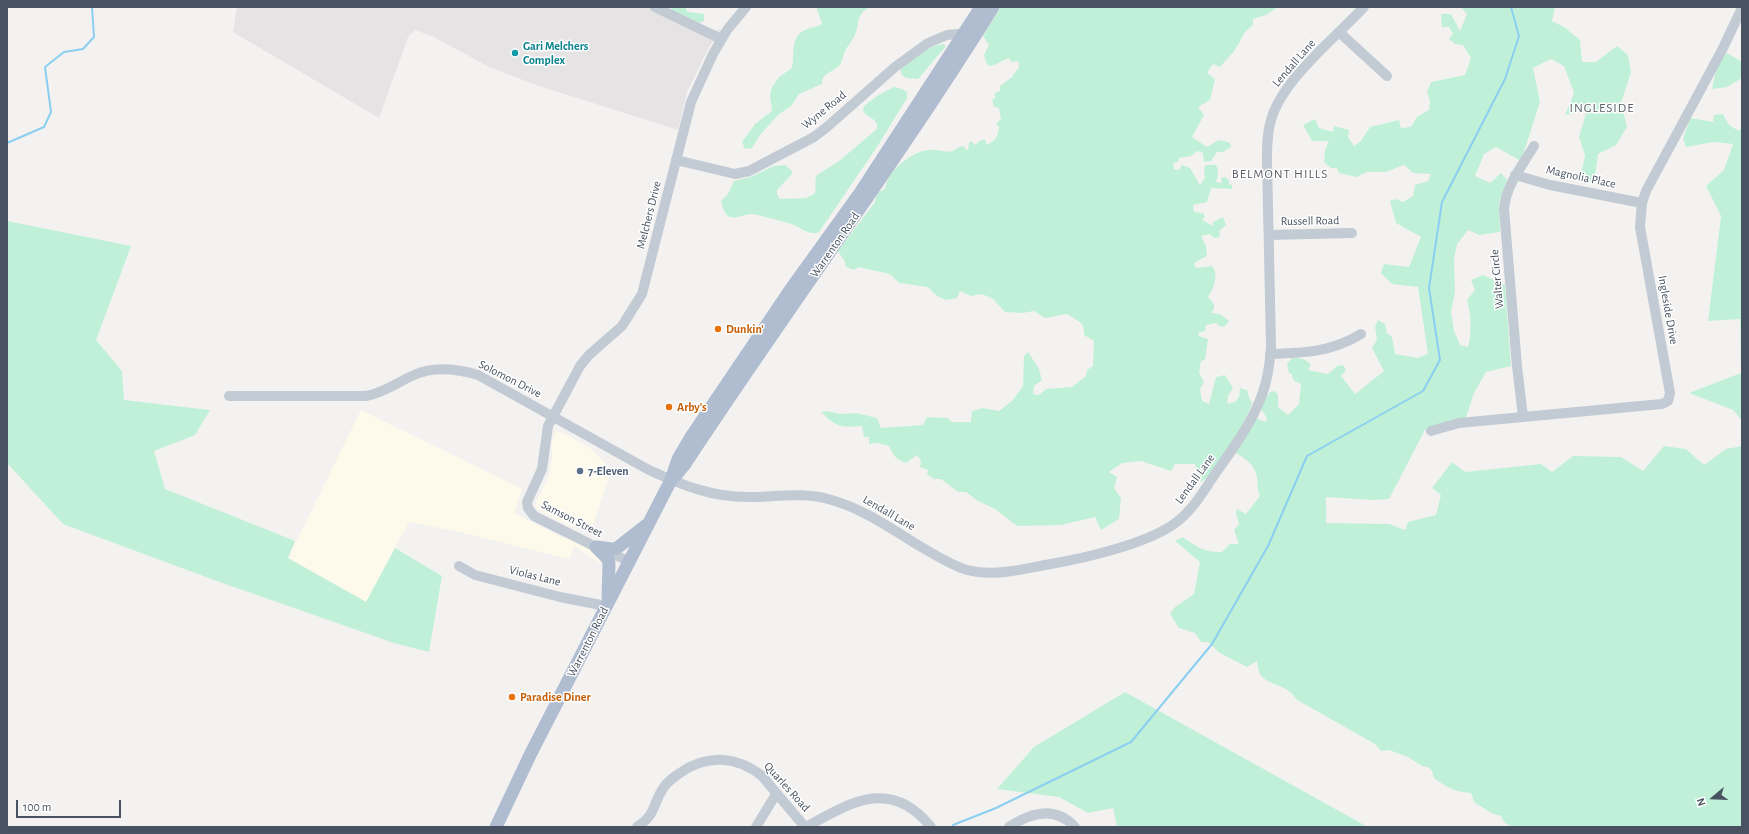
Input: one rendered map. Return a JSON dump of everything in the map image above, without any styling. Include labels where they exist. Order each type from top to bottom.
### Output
[{"type":"main road","name":"Warrenton Road","points":[[496,827],[526,762],[671,480],[678,459],[701,421],[793,286],[860,193],[981,7]]},
{"type":"main road","name":"Warrenton Road","points":[[671,480],[686,464],[745,375],[896,158],[993,7]]},
{"type":"main road","points":[[596,547],[612,549],[617,548],[649,522]]},
{"type":"main road","points":[[596,547],[606,557],[609,564],[606,605]]},
{"type":"street","points":[[656,7],[721,39]]},
{"type":"street","name":"Melchers Drive","points":[[553,416],[580,366],[594,350],[622,326],[642,294],[691,102],[698,82],[721,39],[746,7]]},
{"type":"street","name":"Lendall Lane","points":[[671,480],[695,490],[723,496],[813,496],[840,502],[865,513],[944,560],[956,566],[978,572],[1001,573],[1062,562],[1126,545],[1164,530],[1185,515],[1225,460],[1250,421],[1266,384],[1270,354],[1267,139],[1271,119],[1281,98],[1292,83],[1364,7]]},
{"type":"street","name":"Ingleside Drive","points":[[1431,430],[1459,423],[1662,404],[1668,401],[1670,393],[1640,227],[1642,203],[1646,191],[1722,50],[1742,8]]},
{"type":"street","points":[[1339,32],[1387,76]]},
{"type":"street","name":"Wyne Road","points":[[676,160],[734,174],[749,171],[814,136],[827,127],[895,66],[928,43],[947,35],[977,33]]},
{"type":"street","name":"Walter Circle","points":[[1523,417],[1517,366],[1504,209],[1507,191],[1515,175],[1534,146]]},
{"type":"street","name":"Magnolia Place","points":[[1515,175],[1550,185],[1642,203]]},
{"type":"street","name":"Russell Road","points":[[1269,235],[1352,233]]},
{"type":"street","points":[[1270,354],[1318,352],[1337,346],[1361,334]]},
{"type":"street","name":"Solomon Drive","points":[[229,396],[366,396],[380,393],[415,375],[429,370],[466,371],[478,375],[649,470],[671,480]]},
{"type":"street","name":"Samson Street","points":[[553,416],[545,437],[542,469],[529,498],[528,508],[534,516],[596,547],[629,561]]},
{"type":"street","name":"Violas Lane","points":[[458,566],[475,574],[560,597],[606,605]]},
{"type":"street","name":"Quarles Road","points":[[640,826],[652,813],[660,794],[670,780],[688,767],[706,760],[728,759],[746,764],[762,776],[806,827]]},
{"type":"street","points":[[756,827],[776,794]]},
{"type":"street","points":[[806,827],[850,803],[860,800],[882,798],[902,803],[912,808],[932,827]]},
{"type":"street","points":[[1009,827],[1032,815],[1047,813],[1066,819],[1075,827]]},
{"type":"shaded area","points":[[237,7],[664,7],[704,27],[716,30],[722,29],[709,47],[687,92],[678,130],[536,85],[489,67],[434,37],[415,30],[408,37],[379,118],[233,32]]},
{"type":"shaded area","points":[[361,410],[522,489],[514,513],[564,538],[603,543],[600,563],[574,546],[570,559],[455,531],[409,522],[367,602],[288,558]]},
{"type":"shaded area","points":[[556,431],[565,434],[591,449],[607,465],[610,474],[591,531],[565,524],[536,508],[535,505],[549,476],[552,458],[552,442]]},
{"type":"green space","points":[[671,7],[685,7],[688,12],[704,14],[704,21],[699,23],[672,10]]},
{"type":"green space","points":[[816,7],[870,7],[860,15],[855,35],[845,51],[842,62],[839,66],[826,74],[822,80],[822,84],[799,94],[791,106],[778,115],[760,135],[752,148],[745,149],[742,142],[755,124],[772,111],[770,95],[772,87],[779,77],[792,68],[794,46],[797,36],[807,29],[822,24]]},
{"type":"green space","points":[[1001,7],[1278,7],[1266,15],[1253,19],[1253,25],[1245,32],[1235,50],[1220,67],[1213,64],[1207,73],[1215,79],[1210,100],[1198,107],[1204,115],[1192,137],[1207,147],[1222,140],[1230,143],[1231,147],[1223,152],[1217,152],[1211,161],[1204,162],[1203,153],[1197,151],[1191,156],[1179,158],[1178,162],[1173,163],[1174,169],[1179,170],[1182,165],[1190,168],[1200,185],[1205,178],[1205,165],[1216,165],[1218,173],[1216,182],[1222,183],[1221,178],[1225,177],[1229,180],[1229,184],[1232,185],[1232,189],[1211,188],[1207,202],[1193,205],[1194,212],[1203,213],[1205,217],[1202,220],[1213,226],[1213,222],[1223,217],[1226,225],[1219,231],[1220,237],[1214,238],[1210,234],[1201,236],[1206,246],[1207,256],[1194,263],[1196,268],[1212,266],[1215,273],[1214,286],[1208,297],[1214,304],[1214,309],[1211,313],[1220,314],[1229,321],[1225,326],[1221,327],[1216,323],[1206,325],[1205,331],[1198,333],[1199,336],[1208,339],[1205,360],[1201,361],[1199,372],[1204,382],[1200,389],[1202,401],[1209,404],[1216,377],[1225,375],[1233,388],[1228,396],[1227,404],[1235,402],[1239,397],[1240,388],[1247,390],[1252,403],[1231,446],[1216,468],[1201,482],[1195,464],[1175,464],[1171,471],[1141,461],[1122,463],[1109,472],[1117,477],[1114,488],[1121,498],[1119,519],[1101,530],[1095,517],[1061,525],[1017,526],[995,509],[978,501],[966,492],[958,492],[941,479],[934,479],[927,474],[928,470],[920,467],[921,460],[917,455],[906,463],[903,462],[895,457],[889,446],[878,443],[869,444],[869,437],[864,437],[862,426],[849,427],[835,424],[821,412],[827,411],[840,414],[856,413],[877,418],[881,428],[923,425],[927,417],[948,418],[951,422],[971,422],[972,411],[983,408],[999,411],[1012,401],[1023,386],[1024,356],[1028,352],[1039,369],[1042,380],[1034,386],[1033,394],[1039,395],[1046,389],[1072,387],[1086,376],[1087,370],[1093,366],[1094,341],[1084,335],[1084,330],[1080,322],[1067,314],[1045,318],[1034,311],[1023,313],[1005,312],[993,299],[982,294],[971,296],[960,291],[957,298],[946,300],[937,296],[928,287],[899,283],[890,274],[858,267],[854,270],[846,267],[845,262],[838,251],[875,202],[877,193],[885,189],[890,176],[907,158],[914,154],[928,150],[953,151],[961,146],[964,146],[965,149],[968,150],[969,143],[971,141],[975,145],[981,140],[986,140],[986,145],[996,139],[999,127],[996,124],[1001,119],[999,108],[994,107],[992,100],[995,98],[995,93],[1000,91],[1000,86],[1012,77],[1019,67],[1018,61],[1011,62],[1009,58],[992,66],[989,66],[986,62],[984,55],[989,45],[983,36]]},
{"type":"green space","points":[[1461,7],[1555,7],[1552,21],[1564,27],[1580,40],[1582,62],[1596,62],[1617,46],[1628,55],[1631,72],[1621,103],[1627,127],[1616,145],[1598,154],[1594,183],[1580,181],[1585,155],[1579,137],[1587,110],[1565,115],[1574,93],[1564,66],[1551,59],[1533,68],[1540,102],[1521,161],[1496,147],[1484,154],[1475,176],[1490,183],[1501,173],[1507,180],[1499,203],[1500,232],[1479,235],[1468,230],[1457,244],[1454,259],[1455,292],[1451,312],[1454,331],[1460,345],[1468,347],[1470,324],[1467,300],[1475,290],[1471,280],[1483,275],[1505,285],[1511,366],[1486,372],[1474,393],[1466,417],[1425,430],[1389,499],[1373,500],[1326,497],[1326,523],[1389,524],[1405,530],[1408,522],[1436,515],[1441,495],[1432,488],[1452,462],[1465,472],[1541,464],[1552,472],[1573,456],[1621,457],[1643,471],[1664,446],[1686,449],[1704,465],[1726,449],[1742,446],[1742,827],[1513,827],[1505,823],[1501,816],[1491,813],[1474,802],[1471,793],[1455,790],[1438,781],[1434,778],[1432,771],[1428,767],[1422,766],[1408,757],[1389,750],[1381,751],[1375,744],[1297,700],[1288,691],[1264,678],[1259,673],[1257,661],[1247,667],[1220,653],[1208,642],[1201,642],[1195,633],[1179,628],[1170,614],[1175,607],[1194,594],[1200,562],[1175,541],[1183,537],[1201,549],[1216,552],[1222,552],[1230,544],[1239,544],[1234,530],[1239,524],[1236,513],[1237,509],[1246,514],[1260,496],[1256,473],[1252,465],[1236,453],[1256,418],[1266,422],[1267,418],[1260,408],[1270,392],[1274,391],[1278,394],[1278,407],[1288,415],[1299,404],[1301,384],[1293,380],[1292,374],[1289,373],[1287,364],[1292,358],[1300,358],[1307,361],[1311,365],[1308,370],[1328,374],[1337,366],[1343,365],[1346,370],[1341,376],[1355,394],[1384,371],[1372,348],[1377,340],[1375,327],[1378,320],[1385,324],[1387,333],[1392,337],[1395,354],[1418,358],[1428,354],[1418,287],[1392,284],[1381,273],[1384,264],[1409,267],[1421,237],[1396,223],[1390,201],[1395,199],[1403,202],[1413,196],[1415,185],[1428,181],[1431,174],[1413,173],[1404,165],[1386,172],[1367,172],[1356,177],[1339,173],[1337,168],[1331,168],[1324,162],[1325,150],[1329,141],[1312,141],[1303,125],[1315,119],[1319,128],[1333,132],[1334,126],[1349,130],[1348,137],[1354,146],[1361,141],[1370,127],[1399,120],[1401,128],[1411,127],[1417,117],[1429,110],[1430,101],[1427,92],[1431,82],[1465,75],[1471,58],[1463,45],[1455,44],[1449,39],[1453,34],[1449,27],[1442,27],[1441,14],[1451,14],[1460,31],[1467,14]]},
{"type":"green space","points":[[943,44],[946,46],[918,79],[906,78],[902,75],[900,69],[909,61],[932,47]]},
{"type":"green space","points":[[1727,53],[1742,62],[1742,78],[1727,87],[1712,89],[1717,66]]},
{"type":"green space","points":[[894,87],[907,92],[907,98],[877,147],[819,232],[807,232],[792,224],[752,214],[730,217],[725,213],[721,201],[728,194],[734,181],[753,176],[773,166],[785,165],[792,171],[792,174],[777,190],[777,194],[780,199],[806,198],[814,194],[817,175],[839,161],[877,129],[875,121],[863,111],[864,106],[877,96]]},
{"type":"green space","points":[[1723,114],[1729,125],[1739,131],[1742,127],[1742,421],[1733,410],[1689,393],[1741,373],[1740,319],[1708,321],[1721,216],[1706,186],[1724,170],[1733,144],[1714,142],[1686,147],[1683,139],[1690,118],[1713,122],[1714,115]]},
{"type":"green space","points":[[7,221],[131,246],[96,340],[122,371],[124,400],[210,410],[195,435],[154,451],[165,489],[295,541],[288,558],[366,602],[395,548],[442,576],[429,652],[394,643],[214,580],[63,524],[7,463]]},
{"type":"green space","points":[[1125,692],[1367,827],[1117,827],[1113,808],[1088,813],[1059,797],[997,789],[1034,747]]},
{"type":"waterway","points":[[7,143],[44,127],[51,112],[45,67],[64,52],[83,49],[94,37],[92,7]]},
{"type":"waterway","points":[[953,825],[996,808],[1131,742],[1212,644],[1268,546],[1307,456],[1423,391],[1440,360],[1429,288],[1442,202],[1505,79],[1519,36],[1511,7]]},
{"type":"place","name":"Gari Melchers Complex","points":[[515,53]]},
{"type":"place","name":"Dunkin'","points":[[718,329]]},
{"type":"place","name":"Arby's","points":[[669,407]]},
{"type":"place","name":"7-Eleven","points":[[580,471]]},
{"type":"place","name":"Paradise Diner","points":[[512,697]]},
{"type":"district","name":"INGLESIDE","points":[[1602,108]]},
{"type":"district","name":"BELMONT HILLS","points":[[1280,174]]}]
